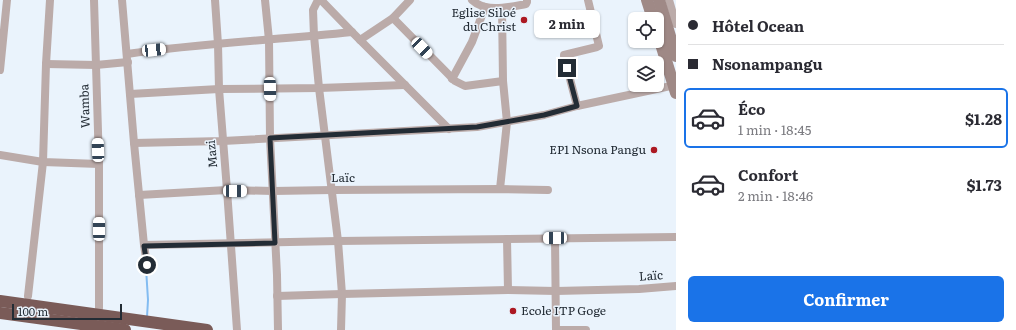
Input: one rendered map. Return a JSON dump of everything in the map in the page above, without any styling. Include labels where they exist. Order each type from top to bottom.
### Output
[{"type":"highway","points":[[0,293],[28,296],[99,308],[207,330]]},
{"type":"highway","points":[[0,301],[152,318]]},
{"type":"highway","points":[[0,313],[125,330]]},
{"type":"highway","points":[[0,320],[69,330]]},
{"type":"street","points":[[0,70],[7,0]]},
{"type":"street","points":[[28,296],[43,162],[46,64],[50,0]]},
{"type":"street","name":"Wamba","points":[[94,0],[99,164],[99,308]]},
{"type":"street","points":[[125,0],[134,143],[147,265]]},
{"type":"street","name":"Mazi","points":[[215,0],[219,89],[228,190],[236,330]]},
{"type":"street","points":[[265,0],[269,40],[270,138],[278,330]]},
{"type":"street","points":[[318,0],[313,10],[314,36],[338,241],[342,294],[340,330]]},
{"type":"street","points":[[321,0],[449,129]]},
{"type":"street","points":[[360,40],[393,18],[410,0]]},
{"type":"street","points":[[472,0],[475,3],[485,7],[502,8],[526,4],[527,0]]},
{"type":"street","points":[[577,106],[564,55],[599,46],[588,0]]},
{"type":"street","points":[[647,0],[651,12]]},
{"type":"street","points":[[659,0],[669,27],[676,56]]},
{"type":"street","points":[[134,143],[223,141],[325,134],[477,127],[544,115],[577,106],[675,88],[669,27],[669,0]]},
{"type":"street","points":[[452,79],[472,42],[485,7]]},
{"type":"street","points":[[500,189],[506,122],[503,81],[502,8]]},
{"type":"street","points":[[393,18],[455,82],[465,86],[503,81]]},
{"type":"street","points":[[46,64],[96,65],[128,58],[154,50],[352,32]]},
{"type":"street","points":[[130,94],[219,89],[405,85]]},
{"type":"street","points":[[0,155],[43,162],[99,164]]},
{"type":"street","name":"Laïc","points":[[139,195],[228,190],[548,190]]},
{"type":"street","points":[[144,246],[338,241],[676,237]]},
{"type":"street","points":[[555,238],[556,330],[586,330]]},
{"type":"street","points":[[507,239],[508,290]]},
{"type":"street","name":"Laïc","points":[[277,296],[508,290],[556,291],[639,289],[676,286]]},
{"type":"waterway","points":[[146,268],[148,300],[147,317]]},
{"type":"place","name":"Eglise Siloé du Christ","points":[[524,20]]},
{"type":"place","name":"EP1 Nsona Pangu","points":[[654,150]]},
{"type":"place","name":"Ecole ITP Goge","points":[[513,311]]},
{"type":"route","points":[[147,265],[144,246],[275,243],[270,138],[477,127],[544,115],[577,106],[567,68]]}]
